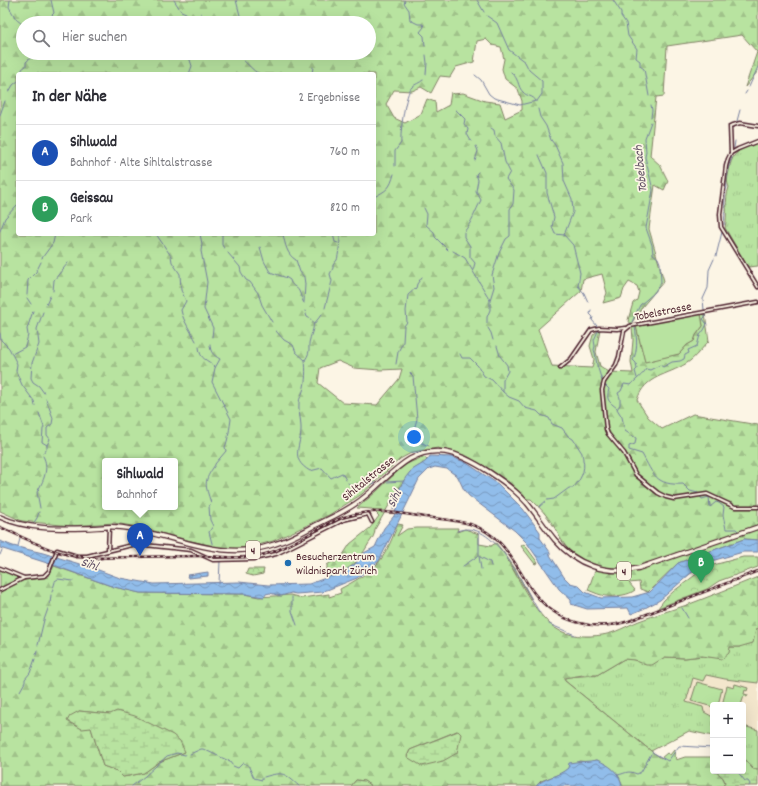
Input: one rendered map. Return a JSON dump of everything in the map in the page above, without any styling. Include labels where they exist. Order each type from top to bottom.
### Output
[{"type":"main road","name":"Sihltalstrasse","points":[[0,517],[18,524],[41,528],[109,527],[132,530],[221,551],[244,551],[262,548],[290,538],[348,509],[368,495],[396,468],[408,460],[420,454],[438,452],[465,458],[504,483],[526,502],[554,539],[565,550],[584,563],[600,569],[622,571],[639,568],[758,527]]},
{"type":"street","points":[[758,126],[743,123],[730,126],[731,153],[726,166],[720,221],[725,234],[758,287]]},
{"type":"street","points":[[731,153],[758,141]]},
{"type":"street","name":"Tobelstrasse","points":[[758,302],[634,324],[627,328],[622,337],[619,357],[616,365],[602,386],[605,423],[608,434],[624,454],[636,475],[658,493],[674,499],[698,494],[707,494],[734,507],[758,506]]},
{"type":"street","points":[[560,368],[571,359],[591,330],[599,328],[627,328]]},
{"type":"street","points":[[617,329],[622,333],[622,337]]},
{"type":"street","points":[[0,590],[24,578],[44,576],[51,568],[57,550],[77,556],[87,556],[132,545],[145,545],[193,551],[213,560],[254,559],[276,554],[343,520],[368,514],[372,522]]},
{"type":"street","points":[[108,551],[109,527]]},
{"type":"street","points":[[0,568],[24,578]]},
{"type":"shaded area","points":[[705,675],[758,683],[758,730],[746,727],[746,702],[710,702],[710,715],[686,702],[693,678]]},
{"type":"green space","points":[[0,0],[758,0],[758,71],[745,87],[757,52],[742,35],[667,46],[664,96],[656,97],[650,156],[660,165],[668,181],[664,190],[655,185],[649,229],[664,281],[642,307],[631,324],[628,320],[633,303],[637,300],[639,292],[637,286],[629,282],[624,289],[621,298],[603,303],[607,293],[602,274],[583,279],[581,291],[538,329],[552,366],[592,368],[594,359],[590,346],[593,335],[600,329],[596,352],[600,366],[609,372],[633,373],[631,362],[633,340],[632,327],[636,326],[645,361],[679,354],[687,345],[694,341],[696,335],[703,326],[701,314],[705,313],[709,341],[690,361],[651,381],[645,386],[637,400],[648,417],[662,429],[693,414],[758,425],[758,540],[744,539],[678,563],[648,592],[640,589],[639,582],[629,583],[635,590],[628,594],[613,596],[601,595],[588,590],[597,565],[581,559],[569,550],[548,518],[531,499],[526,499],[509,482],[467,456],[438,448],[413,452],[400,459],[362,494],[329,515],[273,541],[251,547],[231,549],[210,546],[138,527],[114,523],[71,526],[22,521],[0,511]],"holes":[[[486,39],[492,45],[501,47],[504,59],[502,69],[505,79],[518,89],[522,101],[522,110],[505,118],[500,103],[485,101],[463,93],[453,94],[451,92],[449,105],[436,112],[435,102],[427,99],[421,114],[405,123],[394,118],[386,104],[394,90],[412,91],[421,87],[431,93],[440,76],[450,77],[456,67],[474,62],[477,41]],[[338,361],[354,368],[380,370],[402,369],[399,379],[377,405],[343,403],[318,383],[320,368]]]},
{"type":"green space","points":[[758,143],[758,266],[748,267],[725,228],[729,187],[728,179],[730,164],[735,155],[742,149]]},
{"type":"green space","points":[[701,314],[703,326],[696,335],[694,341],[687,345],[679,354],[645,362],[636,326]]},
{"type":"green space","points":[[423,457],[426,458],[427,461],[411,471],[401,485],[360,557],[352,566],[327,578],[327,565],[341,558],[350,544],[370,528],[379,516],[372,509],[357,508],[404,465]]},
{"type":"green space","points":[[398,524],[403,525],[397,536],[407,529],[417,528],[458,528],[457,532],[465,529],[479,534],[479,544],[491,546],[496,543],[507,557],[522,587],[547,622],[560,631],[578,636],[596,636],[612,633],[639,621],[687,605],[758,577],[758,627],[756,629],[753,643],[739,647],[730,647],[729,653],[722,659],[702,656],[685,658],[665,657],[652,665],[646,665],[634,660],[624,659],[597,675],[583,675],[564,678],[565,681],[661,758],[667,753],[670,755],[674,750],[676,760],[685,757],[710,757],[710,774],[719,774],[725,783],[723,786],[622,786],[617,774],[597,760],[590,762],[579,761],[562,773],[541,781],[536,786],[371,786],[364,781],[356,780],[351,786],[0,786],[0,569],[24,580],[48,577],[54,566],[114,587],[140,593],[244,594],[259,597],[290,595],[302,598],[329,594],[329,597],[341,593],[340,589],[355,581],[374,567],[387,549]],"holes":[[[79,711],[110,714],[185,752],[159,762],[144,773],[123,777],[117,771],[103,766],[91,728]],[[457,731],[407,756],[410,750]]]},
{"type":"green space","points":[[524,544],[538,563],[535,564],[521,546]]},
{"type":"green space","points":[[507,557],[516,570],[531,599],[507,559]]},
{"type":"green space","points":[[743,557],[758,557],[758,567],[719,581],[707,589],[658,608],[674,591],[706,567]]},
{"type":"green space","points":[[248,569],[264,569],[263,574],[253,576],[246,574]]},
{"type":"green space","points":[[758,627],[758,683],[706,675],[703,681],[693,678],[686,702],[703,707],[704,712],[710,715],[710,735],[689,731],[651,751],[564,680],[566,677],[597,675],[624,659],[631,659],[649,665],[665,657],[710,657],[730,647],[740,647]]},
{"type":"green space","points":[[697,682],[722,689],[719,702],[710,702],[710,706],[691,701]]},
{"type":"green space","points":[[735,684],[748,688],[747,691],[745,690],[744,694],[748,695],[747,697],[744,696],[742,702],[723,702],[727,686],[734,688]]},
{"type":"green space","points":[[79,711],[110,714],[117,711],[135,716],[173,735],[180,741],[185,752],[159,762],[144,773],[123,777],[117,771],[103,766],[91,728],[82,729],[67,721],[70,716]]},
{"type":"green space","points":[[746,727],[758,730],[758,769],[753,769],[746,761]]},
{"type":"green space","points":[[458,731],[461,734],[457,753],[443,761],[422,766],[407,757],[410,750]]},
{"type":"green space","points":[[746,761],[753,769],[758,769],[758,786],[723,786],[725,783],[724,779],[718,774],[746,774]]},
{"type":"green space","points":[[356,780],[364,781],[371,786],[351,786]]},
{"type":"water","points":[[430,456],[451,457],[465,462],[498,484],[523,509],[540,532],[540,538],[564,577],[570,583],[578,585],[585,592],[601,598],[632,597],[650,592],[678,563],[744,539],[758,540],[758,552],[743,552],[708,562],[690,574],[660,600],[631,614],[628,608],[587,609],[571,604],[571,600],[559,589],[527,543],[515,531],[469,496],[464,490],[458,477],[447,469],[435,467],[429,469],[419,479],[379,561],[357,578],[323,592],[291,593],[281,596],[270,593],[266,594],[264,597],[244,594],[140,593],[114,587],[0,548],[0,541],[93,568],[120,578],[154,584],[239,582],[268,585],[309,584],[345,571],[355,564],[364,553],[375,547],[384,528],[394,516],[397,506],[396,502],[393,510],[399,490],[404,481],[412,470],[426,461]]},
{"type":"water","points":[[208,572],[208,576],[188,578],[187,576],[188,575]]},
{"type":"water","points":[[597,760],[606,764],[616,773],[622,786],[536,786],[564,771],[568,768],[569,763]]},
{"type":"waterway","points":[[10,0],[9,7],[16,19]]},
{"type":"waterway","points":[[51,0],[54,13],[51,16]]},
{"type":"waterway","points":[[174,0],[181,11],[186,13],[188,16]]},
{"type":"waterway","points":[[236,0],[240,16]]},
{"type":"waterway","points":[[404,0],[404,3],[409,10],[410,20],[418,24],[423,24],[424,27],[420,32],[424,36],[425,46]]},
{"type":"waterway","points":[[477,0],[484,12]]},
{"type":"waterway","name":"Tobelbach","points":[[613,0],[626,23],[628,36],[637,49],[636,58],[640,61],[640,66],[644,69],[649,96]]},
{"type":"waterway","points":[[487,16],[497,23],[509,50],[525,62],[529,70],[542,81],[542,94],[537,101]]},
{"type":"waterway","points":[[426,55],[426,74]]},
{"type":"waterway","points":[[22,72],[22,69],[26,66],[26,62],[28,60]]},
{"type":"waterway","points":[[190,60],[192,66],[190,72]]},
{"type":"waterway","points":[[243,60],[256,72]]},
{"type":"waterway","points":[[312,72],[313,67]]},
{"type":"waterway","points":[[749,87],[758,67]]},
{"type":"waterway","points":[[511,72],[525,94],[536,101]]},
{"type":"waterway","points":[[475,75],[481,80],[489,94],[494,98],[520,105],[536,101]]},
{"type":"waterway","points":[[395,166],[395,151],[401,143],[402,122],[407,97],[412,87],[423,80]]},
{"type":"waterway","points":[[9,92],[16,83]]},
{"type":"waterway","points":[[0,115],[5,101]]},
{"type":"waterway","name":"Tobelbach","points":[[651,105],[651,117]]},
{"type":"waterway","points":[[538,109],[540,117],[546,126],[551,140],[555,145],[563,163],[564,181],[572,199],[573,212],[564,235],[573,245],[580,273],[578,286],[584,293],[588,302]]},
{"type":"waterway","points":[[456,110],[465,119],[464,124],[468,129],[467,134],[471,141]]},
{"type":"waterway","points":[[737,121],[740,110]]},
{"type":"waterway","name":"Tobelbach","points":[[632,322],[640,305],[654,293],[661,282],[660,263],[658,258],[653,254],[652,245],[646,228],[653,190],[645,157],[645,138],[651,122]]},
{"type":"waterway","points":[[490,300],[494,287],[492,275],[499,253],[506,239],[510,236],[510,209],[513,204],[514,190],[506,179],[510,172],[505,162],[501,143],[495,136],[494,130],[491,128]]},
{"type":"waterway","points":[[734,148],[735,141]]},
{"type":"waterway","points":[[475,161],[478,151],[476,146]]},
{"type":"waterway","points":[[539,155],[547,173],[547,193],[554,217],[552,227],[555,234],[564,235]]},
{"type":"waterway","points":[[724,225],[726,184],[732,157]]},
{"type":"waterway","points":[[473,270],[475,263],[470,257],[470,246],[464,237],[464,232],[481,200],[476,191],[478,180],[476,174],[478,172]]},
{"type":"waterway","points":[[376,196],[387,188],[391,183],[394,174]]},
{"type":"waterway","points":[[0,231],[5,218],[16,206]]},
{"type":"waterway","points":[[424,208],[427,214],[426,225],[434,232],[435,237],[448,250]]},
{"type":"waterway","points":[[716,256],[722,232]]},
{"type":"waterway","points":[[42,258],[53,243],[55,236]]},
{"type":"waterway","points":[[157,236],[171,256],[172,262],[180,274],[181,290],[186,301],[181,310],[185,322],[196,341]]},
{"type":"waterway","points":[[200,236],[202,244],[201,251],[207,282],[204,309],[213,328],[212,337]]},
{"type":"waterway","points":[[222,236],[222,245],[224,248]]},
{"type":"waterway","points":[[284,236],[288,252],[296,260],[300,272],[304,277],[304,302]]},
{"type":"waterway","points":[[334,236],[335,242],[338,243]]},
{"type":"waterway","points":[[325,308],[332,281],[330,274],[333,265],[337,261],[340,236]]},
{"type":"waterway","points":[[260,247],[264,261],[270,272],[290,280],[291,284],[299,291],[304,303]]},
{"type":"waterway","points":[[453,251],[465,258],[490,300],[490,310],[487,317],[487,323]]},
{"type":"waterway","points":[[228,253],[240,267],[246,280],[250,282],[258,293],[262,305],[272,322]]},
{"type":"waterway","points":[[704,310],[703,299],[708,288],[709,270],[714,259]]},
{"type":"waterway","points":[[27,295],[28,280],[36,272],[41,262]]},
{"type":"waterway","points":[[53,291],[54,280],[68,263]]},
{"type":"waterway","points":[[396,364],[398,352],[403,342],[404,326],[407,322],[406,311],[408,295],[416,288],[422,277]]},
{"type":"waterway","points":[[46,305],[50,296]]},
{"type":"waterway","points":[[27,298],[31,304]]},
{"type":"waterway","points":[[591,310],[590,314],[593,317],[592,320],[597,326]]},
{"type":"waterway","points":[[12,354],[25,347],[28,335],[27,329],[33,311]]},
{"type":"waterway","points":[[305,311],[307,317],[312,321],[313,326],[309,342],[309,351],[305,360],[306,376],[304,387],[299,401],[301,427],[298,451],[299,461],[310,471],[322,468],[331,478],[342,473],[346,480]]},
{"type":"waterway","points":[[43,312],[37,329],[39,344],[32,363],[31,378],[44,393]]},
{"type":"waterway","points":[[314,324],[322,314]]},
{"type":"waterway","name":"Tobelbach","points":[[705,314],[703,319],[707,324],[700,335],[697,346],[688,350],[689,353],[685,355],[684,359],[672,362],[663,367],[660,365],[650,370],[646,369],[631,385],[624,384],[621,391],[618,393],[620,405],[617,409],[622,417],[625,431],[636,438],[635,444],[629,446],[629,450],[642,454],[653,473],[661,481],[674,484],[683,484],[690,491],[698,493],[702,499],[709,497],[710,507],[716,502],[719,503],[724,507],[723,515],[726,529],[736,529],[738,531]]},
{"type":"waterway","name":"Tobelbach","points":[[635,327],[637,344],[633,360],[636,363],[637,369],[635,371],[637,378]]},
{"type":"waterway","points":[[488,328],[493,340]]},
{"type":"waterway","points":[[276,331],[284,340],[293,345],[296,352],[305,360]]},
{"type":"waterway","points":[[598,331],[594,340],[594,350],[602,381]]},
{"type":"waterway","points":[[0,333],[1,340],[9,348],[17,364],[16,371],[22,385],[34,401],[35,406]]},
{"type":"waterway","points":[[210,344],[212,353],[220,359],[215,368],[212,382],[231,419],[225,447],[226,451],[208,475],[206,483],[211,503],[209,506],[210,520],[213,526],[209,532],[213,547]]},
{"type":"waterway","points":[[497,346],[500,356],[507,365],[508,371],[503,380],[503,392],[509,397],[519,401],[525,408],[537,411],[541,415],[549,418],[552,424],[562,428],[568,436],[573,439],[582,453],[584,468],[576,485],[573,488],[569,488],[554,499],[547,500],[539,507]]},
{"type":"waterway","points":[[199,347],[202,357],[215,367]]},
{"type":"waterway","points":[[460,354],[462,358],[470,358],[478,366],[484,376],[492,380],[503,392]]},
{"type":"waterway","points":[[410,373],[413,376],[417,419],[413,433],[415,440],[429,446]]},
{"type":"waterway","points":[[605,385],[609,389],[608,400],[617,408]]},
{"type":"waterway","points":[[46,399],[53,418],[52,424],[47,428],[47,435],[50,439],[47,445]]},
{"type":"waterway","points":[[39,413],[44,427],[42,442],[47,445],[47,448],[43,453]]},
{"type":"waterway","points":[[40,508],[37,492],[46,470],[43,456]]},
{"type":"waterway","name":"Sihl","points":[[387,482],[404,481]]},
{"type":"waterway","points":[[348,483],[351,485],[376,483]]},
{"type":"waterway","points":[[33,524],[39,512]]},
{"type":"waterway","points":[[457,531],[471,529],[484,534],[496,544],[507,557],[540,613]]},
{"type":"waterway","points":[[479,532],[479,556],[481,569]]},
{"type":"waterway","points":[[18,546],[20,539]]},
{"type":"waterway","points":[[0,555],[2,550]]},
{"type":"waterway","points":[[463,566],[478,556]]},
{"type":"waterway","points":[[480,557],[490,562],[491,566]]},
{"type":"waterway","points":[[219,584],[220,561]]},
{"type":"waterway","points":[[55,581],[58,579],[73,581]]},
{"type":"waterway","points":[[52,592],[55,582]]},
{"type":"waterway","points":[[50,602],[50,604],[51,595]]},
{"type":"waterway","points":[[292,600],[292,611],[297,625]]},
{"type":"waterway","points":[[38,645],[49,606]]},
{"type":"waterway","points":[[682,608],[688,618]]},
{"type":"waterway","points":[[549,624],[575,635]]},
{"type":"waterway","points":[[36,655],[37,651]]},
{"type":"waterway","points":[[20,691],[25,679],[30,673],[35,659]]},
{"type":"waterway","points":[[652,752],[668,761],[679,746],[710,748]]},
{"type":"waterway","points":[[190,754],[203,749],[229,761],[233,766],[238,768],[243,763],[248,765],[254,778],[262,780],[262,778]]},
{"type":"waterway","points":[[132,786],[167,756],[177,753],[185,755]]},
{"type":"waterway","points":[[618,775],[627,772],[637,774],[641,772],[651,754]]},
{"type":"waterway","points":[[264,777],[283,774],[299,786]]},
{"type":"waterway","points":[[739,774],[745,781],[748,781],[750,784],[749,786]]},
{"type":"railway","points":[[97,558],[257,556],[267,554],[287,546],[334,521],[345,517],[368,512],[390,512],[470,524],[482,529],[492,536],[508,552],[534,593],[543,603],[554,612],[565,618],[590,625],[616,624],[629,621],[758,571]]},
{"type":"railway","points":[[0,527],[37,544],[62,553],[88,558],[102,558]]},
{"type":"place","name":"Sihlwald","points":[[140,556]]},
{"type":"place","name":"Besucherzentrum Wildnispark Zürich","points":[[288,563]]},
{"type":"place","name":"Geissau","points":[[701,583]]}]
